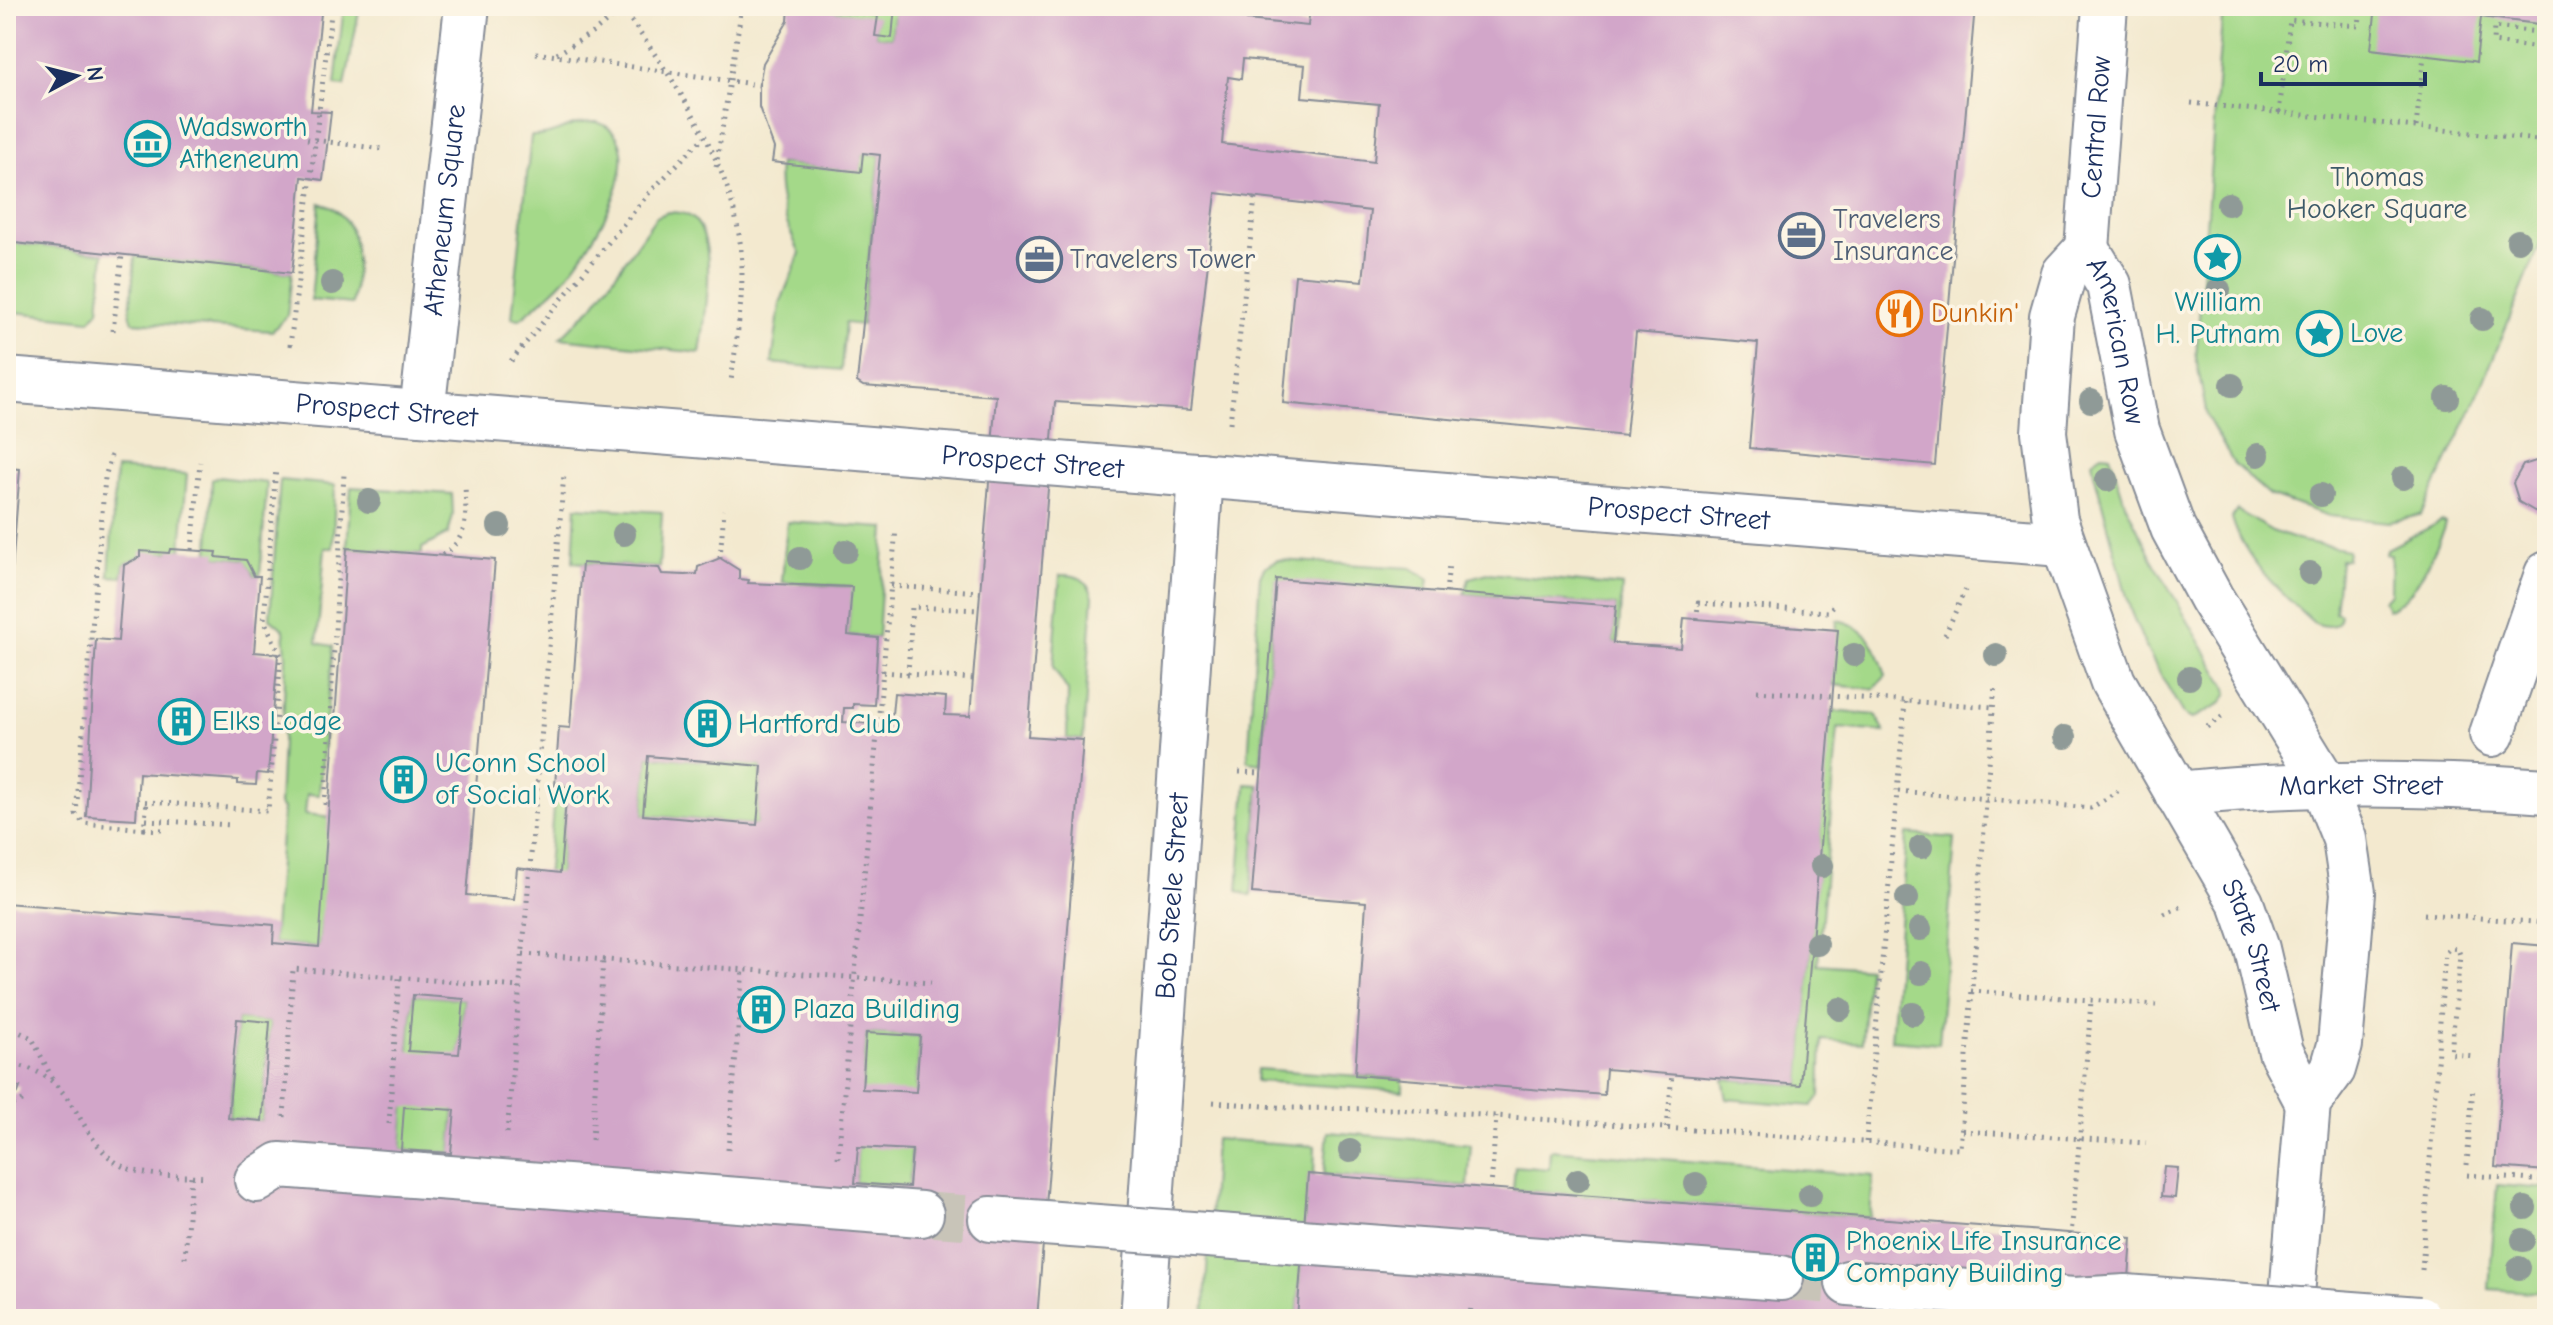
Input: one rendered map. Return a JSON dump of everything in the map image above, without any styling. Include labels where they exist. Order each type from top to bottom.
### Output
[{"type":"street","name":"Atheneum Square","points":[[422,413],[467,6]]},
{"type":"street","name":"Central Row","points":[[2087,249],[2105,6]]},
{"type":"street","name":"American Row","points":[[2177,794],[2113,682],[2061,544],[2045,462],[2050,329],[2060,282],[2087,249],[2109,285],[2137,430],[2173,528],[2211,598],[2286,717],[2323,783]]},
{"type":"street","name":"Prospect Street","points":[[6,380],[2061,544]]},
{"type":"street","name":"Bob Steele Street","points":[[1143,1319],[1201,475]]},
{"type":"street","points":[[2492,734],[2547,574]]},
{"type":"street","name":"Market Street","points":[[2177,794],[2323,783],[2547,791]]},
{"type":"street","points":[[2290,1319],[2308,1103],[2333,1069],[2339,1051],[2353,893],[2345,839],[2323,783]]},
{"type":"street","name":"State Street","points":[[2177,794],[2241,903],[2257,949],[2281,1052],[2308,1103]]},
{"type":"street","points":[[269,1173],[386,1173],[921,1214]]},
{"type":"street","points":[[991,1219],[1781,1278]]},
{"type":"street","points":[[1848,1283],[2073,1310],[2126,1297],[2419,1319]]},
{"type":"path","points":[[290,346],[332,6]]},
{"type":"path","points":[[716,167],[742,6]]},
{"type":"path","points":[[2279,113],[2290,20],[2359,26],[2361,6]]},
{"type":"path","points":[[555,55],[595,31],[624,7],[668,71],[703,138],[734,211],[742,270],[731,381]]},
{"type":"path","points":[[2547,33],[2494,27],[2493,42],[2547,49]]},
{"type":"path","points":[[536,53],[759,85]]},
{"type":"path","points":[[2416,127],[2424,55]]},
{"type":"path","points":[[2191,103],[2547,141]]},
{"type":"path","points":[[511,361],[649,193],[703,138]]},
{"type":"path","points":[[307,139],[382,149]]},
{"type":"path","points":[[1230,423],[1255,198]]},
{"type":"path","points":[[113,331],[122,255]]},
{"type":"path","points":[[503,1182],[568,425]]},
{"type":"path","points":[[111,455],[105,478],[76,814],[83,823],[164,830]]},
{"type":"path","points":[[192,550],[200,462]]},
{"type":"path","points":[[137,801],[268,811],[281,656],[264,620],[276,468]]},
{"type":"path","points":[[325,805],[344,474]]},
{"type":"path","points":[[442,555],[458,546],[466,529],[465,484]]},
{"type":"path","points":[[720,558],[724,510]]},
{"type":"path","points":[[834,1207],[896,529]]},
{"type":"path","points":[[1446,593],[1449,563]]},
{"type":"path","points":[[891,586],[980,592]]},
{"type":"path","points":[[1945,635],[1965,590]]},
{"type":"path","points":[[1697,619],[1698,603],[1828,612],[1833,606]]},
{"type":"path","points":[[908,674],[912,607],[979,610]]},
{"type":"path","points":[[883,672],[973,679]]},
{"type":"path","points":[[1213,1102],[1496,1116],[1960,1149],[1995,684]]},
{"type":"path","points":[[1757,691],[1994,707]]},
{"type":"path","points":[[1866,1142],[1905,702]]},
{"type":"path","points":[[1239,772],[1261,773]]},
{"type":"path","points":[[1898,791],[2091,808],[2119,791]]},
{"type":"path","points":[[144,829],[147,801]]},
{"type":"path","points":[[146,820],[231,825]]},
{"type":"path","points":[[2424,914],[2547,923]]},
{"type":"path","points":[[2419,1319],[2445,953],[2453,948],[2458,949],[2460,955],[2451,1054],[2475,1056]]},
{"type":"path","points":[[523,954],[931,983]]},
{"type":"path","points":[[588,1189],[603,959]]},
{"type":"path","points":[[6,1026],[32,1038],[54,1082],[118,1164],[140,1171],[191,1176],[269,1173],[293,969],[519,987]]},
{"type":"path","points":[[724,1199],[743,969]]},
{"type":"path","points":[[386,1173],[399,978]]},
{"type":"path","points":[[1971,991],[2156,1005]]},
{"type":"path","points":[[2071,1236],[2091,1000]]},
{"type":"path","points":[[6,1064],[39,1073],[54,1082]]},
{"type":"path","points":[[1667,1128],[1672,1074]]},
{"type":"path","points":[[2467,1165],[2473,1086]]},
{"type":"path","points":[[6,1107],[23,1101]]},
{"type":"path","points":[[1491,1189],[1496,1116]]},
{"type":"path","points":[[1962,1131],[2146,1143]]},
{"type":"path","points":[[2467,1175],[2547,1181]]},
{"type":"path","points":[[185,1258],[191,1176]]},
{"type":"path","points":[[6,1221],[13,1224]]},
{"type":"green space","points":[[344,6],[360,6],[345,86],[335,85]]},
{"type":"green space","points":[[895,6],[892,38],[875,36],[877,17],[799,7]]},
{"type":"green space","name":"Thomas Hooker Square","points":[[2223,6],[2547,6],[2547,228],[2473,407],[2421,515],[2389,522],[2329,516],[2269,495],[2234,464],[2207,417],[2196,357]]},
{"type":"green space","points":[[597,122],[614,133],[622,151],[621,172],[614,196],[590,243],[566,277],[520,319],[512,318],[531,136]]},
{"type":"green space","points":[[863,153],[880,155],[862,325],[845,323],[841,370],[772,363],[780,304],[800,253],[783,209],[779,163],[860,171]]},
{"type":"green space","points":[[320,203],[334,209],[351,231],[356,260],[352,304],[311,300]]},
{"type":"green space","points":[[668,212],[687,215],[698,224],[704,238],[708,278],[700,353],[560,338],[593,306],[656,217]]},
{"type":"green space","points":[[6,242],[104,253],[99,310],[90,320],[6,311]]},
{"type":"green space","points":[[135,256],[292,273],[287,316],[272,331],[133,322],[130,313]]},
{"type":"green space","points":[[2102,454],[2110,455],[2125,503],[2152,559],[2227,688],[2228,694],[2220,704],[2192,719],[2183,714],[2146,648],[2131,612],[2094,473],[2092,461]]},
{"type":"green space","points":[[116,469],[187,474],[181,550],[140,557],[124,565],[122,577],[109,576]]},
{"type":"green space","points":[[218,477],[267,483],[260,576],[254,576],[245,560],[216,557],[209,552],[212,479]]},
{"type":"green space","points":[[280,480],[335,485],[333,548],[325,548],[317,643],[333,646],[319,795],[307,794],[305,814],[332,817],[319,947],[273,943],[283,809],[279,805],[286,657],[284,630],[270,618]]},
{"type":"green space","points":[[351,487],[452,494],[453,515],[448,534],[422,548],[422,554],[347,548]]},
{"type":"green space","points":[[576,507],[662,512],[659,568],[573,562]]},
{"type":"green space","points":[[2237,510],[2272,531],[2297,540],[2348,550],[2347,559],[2340,560],[2335,612],[2340,614],[2337,623],[2326,626],[2313,622],[2265,575],[2238,533],[2232,518]]},
{"type":"green space","points":[[2442,521],[2446,523],[2444,530],[2421,576],[2405,598],[2387,609],[2383,600],[2390,594],[2391,554],[2386,554],[2387,549]]},
{"type":"green space","points":[[787,522],[885,528],[878,638],[848,635],[851,587],[782,582]]},
{"type":"green space","points":[[1278,560],[1411,568],[1429,579],[1427,591],[1276,580],[1261,763],[1248,761],[1260,576],[1264,567]]},
{"type":"green space","points":[[1488,573],[1622,586],[1618,644],[1613,643],[1616,606],[1465,594],[1469,578]]},
{"type":"green space","points":[[1060,575],[1081,579],[1093,596],[1083,740],[1067,739],[1068,691],[1053,667]]},
{"type":"green space","points":[[1837,620],[1857,627],[1875,648],[1886,676],[1874,689],[1833,685]]},
{"type":"green space","points":[[1830,711],[1876,715],[1885,732],[1838,728],[1818,964],[1868,968],[1862,1043],[1822,1040],[1820,1096],[1812,1106],[1727,1099],[1723,1079],[1800,1085]]},
{"type":"green space","points":[[648,756],[762,766],[757,825],[643,815]]},
{"type":"green space","points":[[1246,784],[1259,785],[1251,896],[1238,891]]},
{"type":"green space","points":[[555,786],[567,787],[560,873],[641,879],[543,925]]},
{"type":"green space","points":[[1907,834],[1955,838],[1939,1044],[1891,1040]]},
{"type":"green space","points":[[413,995],[464,999],[451,1153],[401,1150]]},
{"type":"green space","points":[[237,1019],[270,1022],[262,1121],[229,1118]]},
{"type":"green space","points":[[866,1033],[920,1036],[909,1187],[855,1183]]},
{"type":"green space","points":[[1257,1069],[1403,1079],[1403,1091],[1256,1081]]},
{"type":"green space","points":[[1328,1132],[1471,1144],[1468,1186],[1324,1175]]},
{"type":"green space","points":[[1215,1139],[1315,1146],[1314,1174],[1309,1174],[1297,1319],[1204,1319]]},
{"type":"green space","points":[[1550,1150],[1873,1176],[1870,1218],[1513,1190],[1515,1166],[1549,1169]]},
{"type":"green space","points":[[2497,1185],[2547,1189],[2547,1293],[2489,1289]]},
{"type":"building","name":"Wadsworth Atheneum","points":[[6,6],[289,6],[289,9],[321,13],[311,111],[331,112],[323,180],[302,177],[292,273],[6,242]]},
{"type":"building","points":[[789,6],[878,16],[875,36],[892,38],[895,6],[1248,6],[1247,20],[1308,26],[1310,6],[1975,6],[1935,465],[1749,448],[1758,343],[1636,332],[1626,436],[1283,403],[1295,275],[1363,281],[1370,211],[1216,193],[1191,410],[1055,402],[1028,736],[1083,740],[1037,1319],[6,1319],[6,1098],[18,1093],[20,1087],[6,1086],[6,903],[274,925],[273,943],[319,947],[347,548],[495,560],[467,895],[514,899],[517,868],[560,873],[567,787],[555,786],[559,727],[570,728],[582,563],[659,568],[662,574],[685,575],[697,574],[698,567],[720,558],[739,570],[739,579],[749,580],[748,583],[852,587],[848,635],[878,638],[874,705],[853,704],[853,708],[844,708],[843,722],[891,725],[894,693],[946,697],[945,715],[970,716],[996,396],[863,386],[857,382],[880,155],[863,153],[861,172],[772,162],[774,148],[759,107],[759,85],[763,63],[788,21]],"holes":[[[1243,59],[1305,65],[1302,97],[1379,104],[1374,162],[1222,144],[1228,77],[1241,79]],[[648,756],[762,766],[757,825],[643,815]],[[413,995],[464,999],[459,1054],[408,1051]],[[237,1019],[270,1022],[262,1121],[228,1118]],[[866,1033],[920,1036],[916,1092],[862,1089]],[[404,1107],[455,1110],[451,1153],[401,1150]],[[858,1147],[912,1150],[909,1187],[855,1183]]]},
{"type":"building","points":[[2376,6],[2547,6],[2547,25],[2481,17],[2476,62],[2371,49]]},
{"type":"building","points":[[2542,459],[2547,462],[2547,508],[2536,512],[2519,502],[2513,483],[2523,465]]},
{"type":"building","points":[[6,468],[20,469],[8,620],[6,620]]},
{"type":"building","name":"Elks Lodge","points":[[170,549],[217,552],[216,557],[246,560],[254,576],[260,576],[254,652],[278,654],[268,774],[257,773],[256,785],[238,784],[238,780],[139,773],[136,819],[86,816],[96,639],[118,641],[124,565],[140,557],[140,551],[169,553]]},
{"type":"building","points":[[1276,579],[1616,606],[1613,643],[1618,644],[1681,648],[1684,618],[1838,630],[1800,1085],[1606,1069],[1604,1095],[1355,1075],[1366,902],[1252,893]]},
{"type":"building","points":[[2512,943],[2547,946],[2547,1171],[2495,1167]]},
{"type":"building","points":[[2164,1167],[2178,1168],[2175,1198],[2161,1197]]},
{"type":"building","points":[[1308,1174],[2132,1238],[2126,1319],[1297,1319]]},
{"type":"tunnel","points":[[921,1214],[991,1219]]},
{"type":"tunnel","points":[[1781,1278],[1848,1283]]},
{"type":"place","name":"Wadsworth Atheneum","points":[[148,143]]},
{"type":"place","name":"Travelers Insurance","points":[[1802,235]]},
{"type":"place","name":"William H. Putnam","points":[[2218,257]]},
{"type":"place","name":"Travelers Tower","points":[[1039,259]]},
{"type":"place","name":"Dunkin'","points":[[1900,313]]},
{"type":"place","name":"Love","points":[[2319,333]]},
{"type":"place","name":"Elks Lodge","points":[[181,721]]},
{"type":"place","name":"Hartford Club","points":[[707,724]]},
{"type":"place","name":"UConn School of Social Work","points":[[404,779]]},
{"type":"place","name":"Plaza Building","points":[[762,1009]]},
{"type":"place","name":"Phoenix Life Insurance Company Building","points":[[1815,1257]]}]
